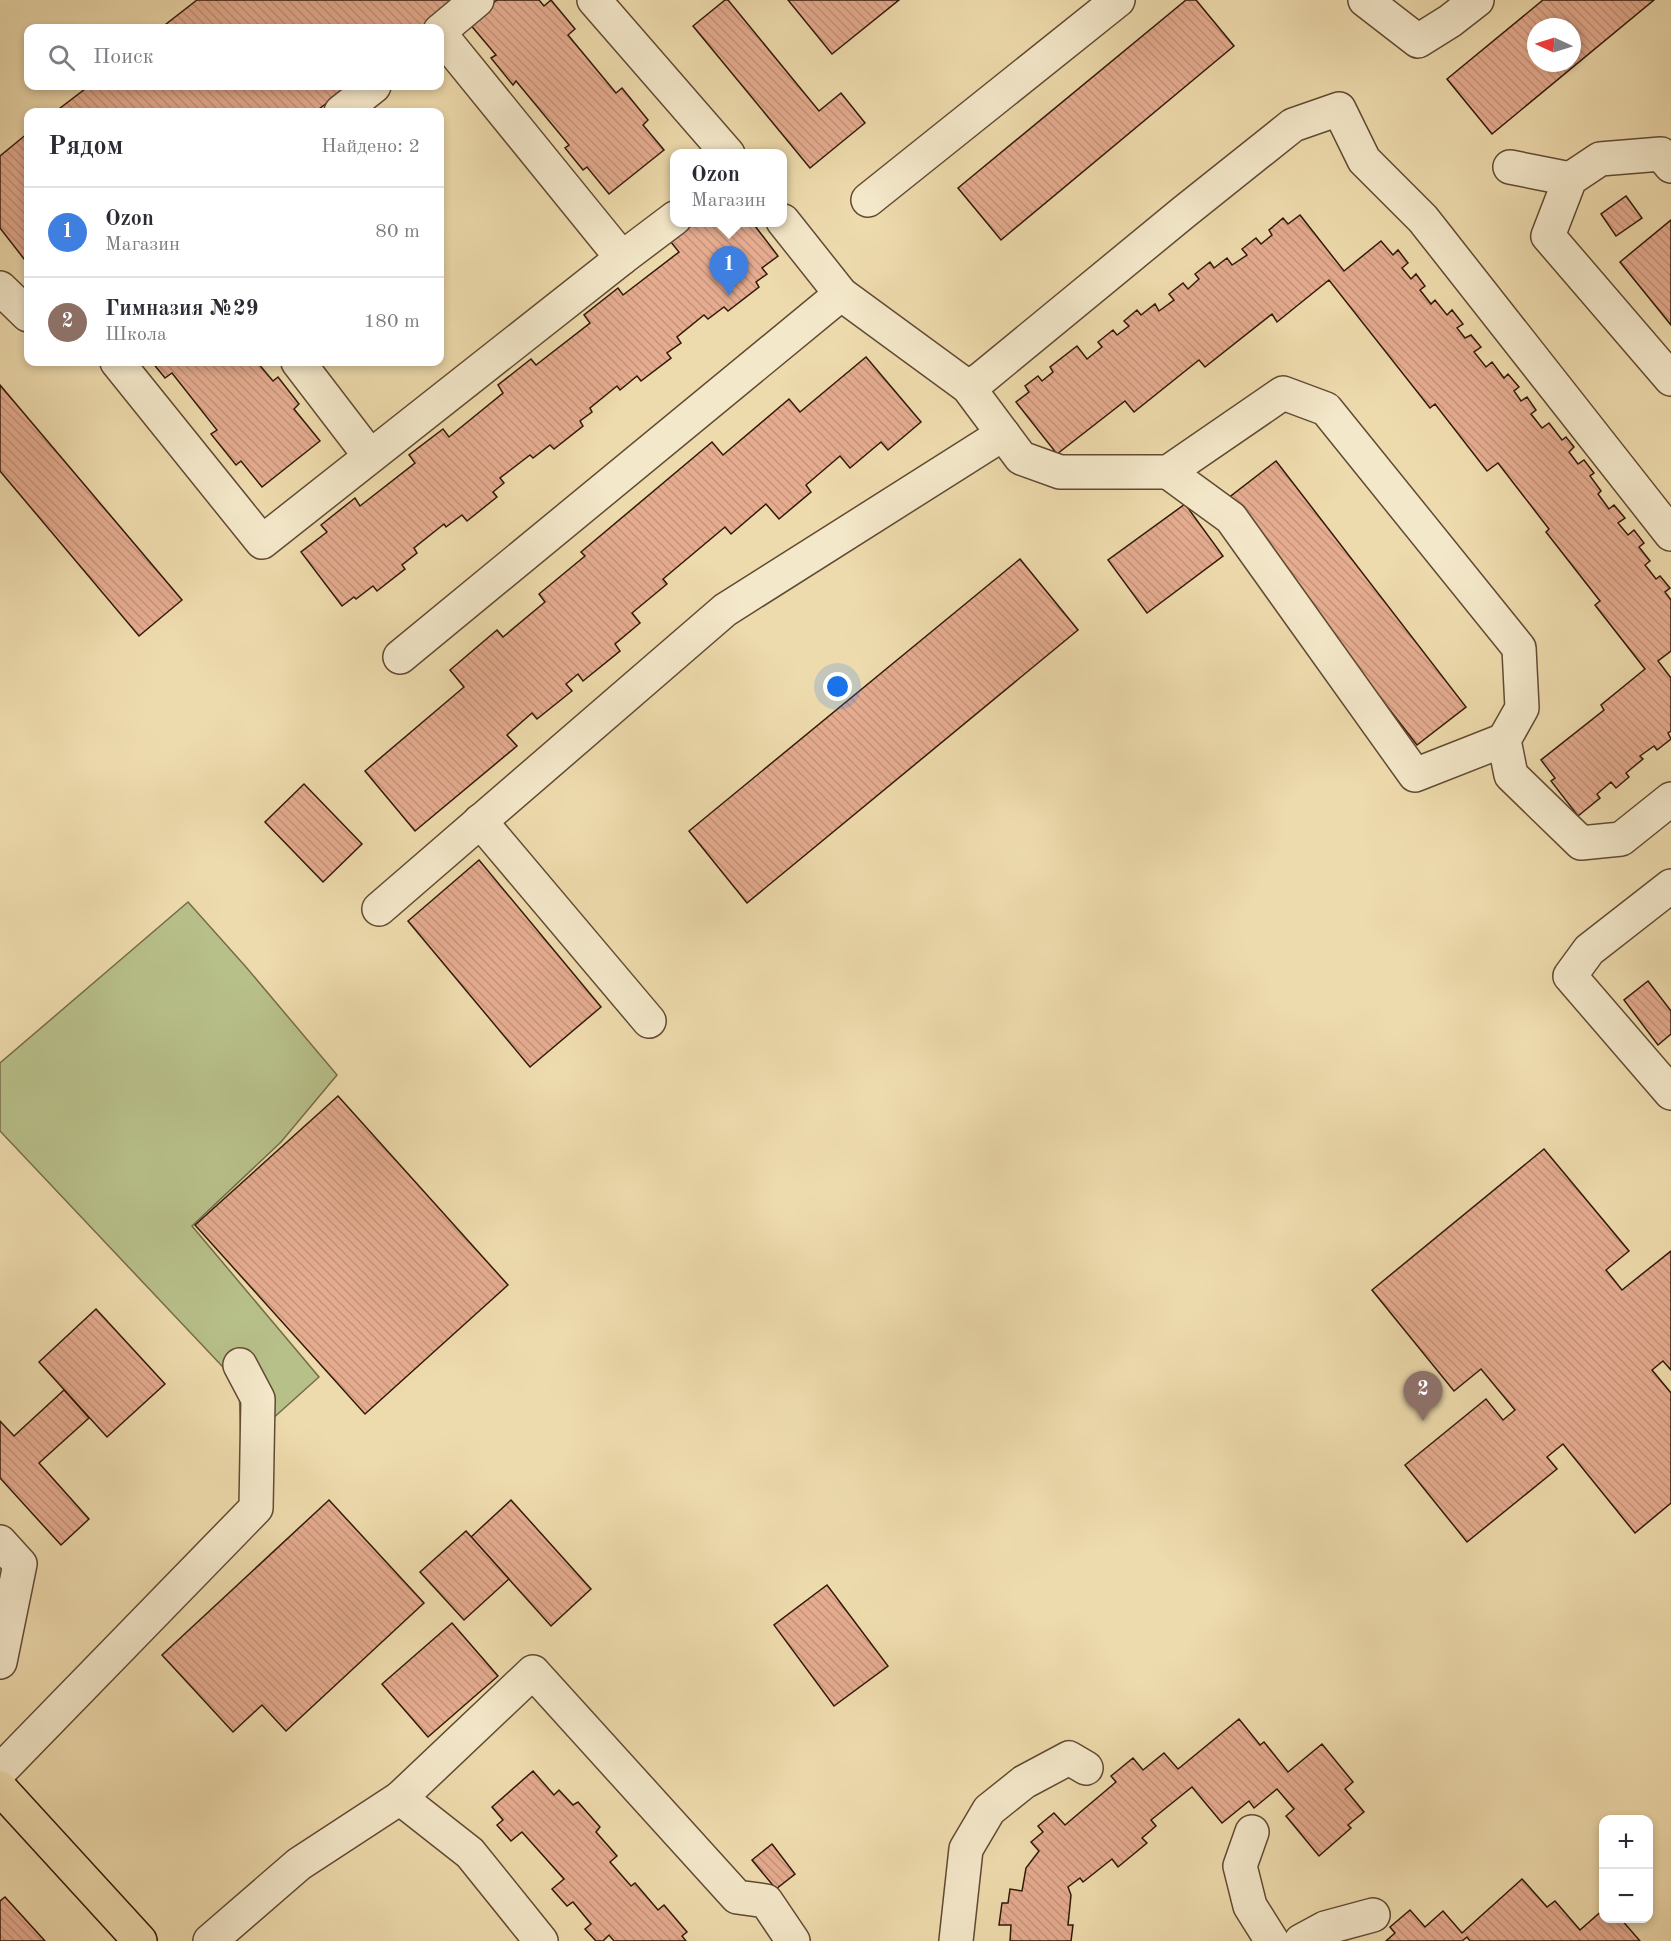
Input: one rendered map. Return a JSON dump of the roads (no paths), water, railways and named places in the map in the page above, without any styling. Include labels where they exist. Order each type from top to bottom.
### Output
[{"type":"main road","points":[[0,1788],[140,1941]]},
{"type":"lane","points":[[444,29],[477,0]]},
{"type":"lane","points":[[594,0],[724,149]]},
{"type":"lane","points":[[868,200],[1118,0]]},
{"type":"lane","points":[[1365,0],[1418,41],[1450,21],[1477,0]]},
{"type":"lane","points":[[444,38],[622,258]]},
{"type":"lane","points":[[346,108],[369,90]]},
{"type":"lane","points":[[968,387],[1293,125],[1340,109],[1364,160],[1423,219],[1671,534]]},
{"type":"lane","points":[[1668,155],[1600,159],[1570,179],[1548,236],[1671,379]]},
{"type":"lane","points":[[1510,167],[1570,179]]},
{"type":"lane","points":[[120,366],[262,542],[670,222]]},
{"type":"lane","points":[[787,226],[841,294],[968,387],[1021,458],[1060,472],[1168,472],[1283,393],[1326,409],[1519,648],[1522,708],[1504,741],[1511,775],[1581,843],[1621,839],[1671,799]]},
{"type":"lane","points":[[0,288],[24,311]]},
{"type":"lane","points":[[400,657],[841,294]]},
{"type":"lane","points":[[301,366],[370,456]]},
{"type":"lane","points":[[380,909],[725,610],[1003,434]]},
{"type":"lane","points":[[1168,472],[1230,518],[1415,775],[1504,741]]},
{"type":"lane","points":[[480,822],[649,1021]]},
{"type":"lane","points":[[1671,886],[1589,950],[1570,976],[1671,1093]]},
{"type":"lane","points":[[0,1771],[256,1508],[258,1399],[240,1365]]},
{"type":"lane","points":[[0,1542],[20,1564],[0,1662]]},
{"type":"lane","points":[[210,1941],[299,1864],[400,1798],[533,1672],[737,1897],[766,1901],[793,1941]]},
{"type":"lane","points":[[956,1941],[966,1849],[989,1810],[1024,1782],[1069,1758],[1086,1768]]},
{"type":"lane","points":[[400,1798],[470,1853],[541,1941]]},
{"type":"lane","points":[[1252,1832],[1240,1866],[1250,1906],[1272,1941]]},
{"type":"lane","points":[[1301,1941],[1325,1928],[1373,1915]]},
{"type":"place","name":"Ozon","points":[[729,296]]},
{"type":"place","name":"Гимназия №29","points":[[1423,1421]]}]
